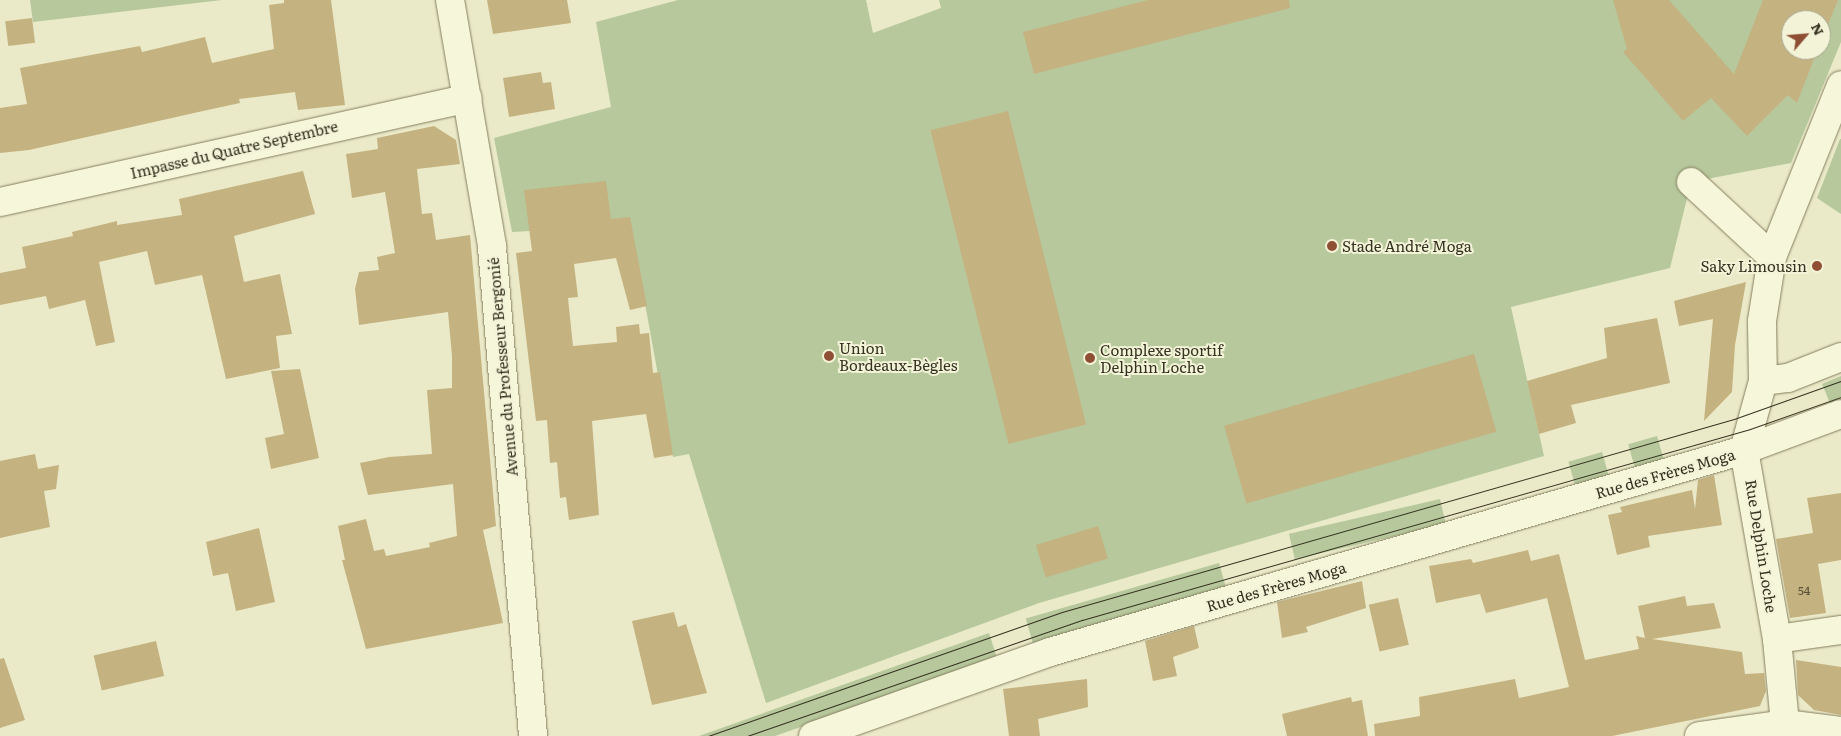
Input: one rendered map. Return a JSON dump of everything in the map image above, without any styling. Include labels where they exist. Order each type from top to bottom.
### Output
[{"type":"street","name":"Avenue du Professeur Bergonié","points":[[450,0],[492,247],[533,736]]},
{"type":"street","name":"Rue Delphin Loche","points":[[1785,724],[1777,639],[1744,450],[1763,381],[1762,321],[1772,257],[1841,85]]},
{"type":"street","name":"Impasse du Quatre Septembre","points":[[0,202],[468,98]]},
{"type":"street","points":[[1691,182],[1772,257]]},
{"type":"street","points":[[1763,381],[1788,378],[1841,357]]},
{"type":"street","name":"Rue des Frères Moga","points":[[813,736],[1050,652],[1744,450],[1841,414]]},
{"type":"street","points":[[1777,639],[1841,630]]},
{"type":"street","points":[[1699,736],[1785,724],[1841,731]]},
{"type":"green space","points":[[30,0],[222,0],[33,22]]},
{"type":"green space","name":"Complexe sportif Delphin Loche","points":[[678,0],[866,0],[873,33],[941,8],[939,0],[1841,0],[1841,42],[1791,163],[1691,182],[1670,268],[1511,307],[1544,456],[1039,603],[766,703],[689,454],[673,457],[633,238],[548,230],[512,232],[494,138],[611,107],[596,22]]},
{"type":"green space","points":[[1841,139],[1841,214],[1817,198]]},
{"type":"green space","points":[[1841,376],[1841,404],[1832,408],[1822,384]]},
{"type":"green space","points":[[1657,436],[1664,461],[1635,469],[1628,444]]},
{"type":"green space","points":[[1602,452],[1609,476],[1575,486],[1568,462]]},
{"type":"green space","points":[[1440,499],[1446,524],[1295,559],[1289,534]]},
{"type":"green space","points":[[1219,563],[1226,588],[1033,643],[1026,618]]},
{"type":"green space","points":[[989,633],[997,658],[775,736],[699,736]]},
{"type":"building","points":[[284,0],[331,0],[345,105],[298,110],[295,92],[239,99],[240,103],[29,150],[0,153],[0,108],[27,104],[20,68],[140,46],[142,52],[205,37],[212,63],[274,49],[269,5],[284,3]]},
{"type":"building","points":[[487,0],[567,0],[571,23],[493,34]]},
{"type":"building","points":[[1148,0],[1289,0],[1290,8],[1034,74],[1023,32]]},
{"type":"building","points":[[1613,0],[1669,0],[1734,74],[1763,0],[1838,0],[1831,17],[1831,10],[1781,10],[1781,60],[1814,60],[1797,103],[1788,95],[1747,136],[1711,98],[1683,121],[1623,52],[1627,49]]},
{"type":"building","points":[[32,18],[35,43],[8,46],[5,21]]},
{"type":"building","points":[[541,72],[543,83],[551,82],[555,109],[509,117],[503,78]]},
{"type":"building","points":[[1008,111],[1086,424],[1009,444],[930,130]]},
{"type":"building","points":[[434,126],[456,140],[460,164],[417,169],[422,214],[432,213],[436,240],[470,235],[496,526],[483,530],[503,623],[366,649],[342,560],[345,560],[338,526],[366,519],[374,551],[384,549],[386,556],[430,547],[429,543],[457,536],[453,484],[368,495],[360,463],[389,457],[432,454],[427,390],[452,388],[452,356],[448,312],[359,325],[355,289],[359,272],[379,270],[377,257],[395,253],[385,192],[352,198],[346,154],[378,149],[377,138]]},
{"type":"building","points":[[303,171],[315,214],[234,236],[244,282],[280,274],[292,334],[276,336],[280,368],[226,379],[202,275],[155,285],[147,251],[99,262],[115,342],[96,346],[85,300],[49,309],[46,296],[0,305],[0,273],[26,268],[22,247],[73,236],[72,232],[117,221],[117,225],[182,215],[179,199]]},
{"type":"building","points":[[606,181],[611,219],[630,217],[647,306],[630,310],[616,258],[574,264],[578,297],[568,298],[573,346],[617,342],[616,327],[639,324],[640,334],[649,333],[653,373],[660,372],[673,455],[654,458],[646,414],[592,421],[599,515],[569,520],[566,497],[560,498],[557,462],[550,463],[547,420],[536,421],[516,253],[532,251],[524,190]]},
{"type":"building","points":[[1746,282],[1735,345],[1732,392],[1704,421],[1713,319],[1679,326],[1674,301]]},
{"type":"building","points":[[1657,318],[1670,383],[1571,405],[1576,423],[1539,434],[1527,381],[1607,358],[1604,328]]},
{"type":"building","points":[[1474,354],[1496,432],[1246,504],[1224,426]]},
{"type":"building","points":[[300,369],[319,458],[271,469],[265,438],[284,434],[271,371]]},
{"type":"building","points":[[35,454],[38,469],[59,465],[56,489],[44,491],[50,527],[0,538],[0,461]]},
{"type":"building","points":[[1714,475],[1722,525],[1648,536],[1650,547],[1617,555],[1608,515],[1622,512],[1620,507],[1692,490],[1695,509],[1698,480]]},
{"type":"building","points":[[1841,493],[1841,560],[1818,564],[1826,613],[1790,618],[1776,539],[1813,533],[1807,498]]},
{"type":"building","points":[[1098,526],[1108,559],[1046,578],[1036,545]]},
{"type":"building","points":[[259,528],[275,602],[236,611],[228,573],[213,576],[206,542]]},
{"type":"building","points":[[1528,550],[1531,561],[1559,554],[1585,660],[1639,649],[1636,636],[1645,638],[1638,606],[1685,596],[1687,606],[1714,603],[1721,628],[1652,639],[1742,652],[1745,674],[1764,673],[1766,691],[1760,706],[1612,736],[1375,736],[1374,724],[1420,716],[1419,697],[1515,679],[1519,698],[1569,687],[1547,598],[1486,613],[1480,594],[1436,603],[1429,566],[1471,559],[1473,563]]},
{"type":"building","points":[[1362,581],[1366,608],[1306,627],[1308,632],[1282,638],[1277,602]]},
{"type":"building","points":[[1398,598],[1409,645],[1380,652],[1369,605]]},
{"type":"building","points":[[674,612],[678,627],[686,624],[707,693],[652,705],[632,621]]},
{"type":"building","points":[[1194,626],[1199,648],[1173,657],[1177,676],[1153,681],[1145,641]]},
{"type":"building","points":[[156,641],[164,676],[102,690],[94,655]]},
{"type":"building","points":[[4,658],[25,720],[0,728],[0,659]]},
{"type":"building","points":[[1796,660],[1841,667],[1841,715],[1814,710],[1798,695]]},
{"type":"building","points":[[1087,679],[1088,707],[1038,719],[1040,736],[1009,736],[1003,689]]},
{"type":"building","points":[[1351,697],[1352,702],[1362,700],[1368,736],[1287,736],[1282,714]]},
{"type":"tram line","points":[[708,736],[1062,612],[1734,419],[1841,381]]},
{"type":"tram line","points":[[747,736],[1082,620],[1750,429],[1841,397]]},
{"type":"place","name":"Stade André Moga","points":[[1332,246]]},
{"type":"place","name":"Saky Limousin","points":[[1817,266]]},
{"type":"place","name":"Union Bordeaux-Bègles","points":[[829,356]]},
{"type":"place","name":"Complexe sportif Delphin Loche","points":[[1090,358]]}]
